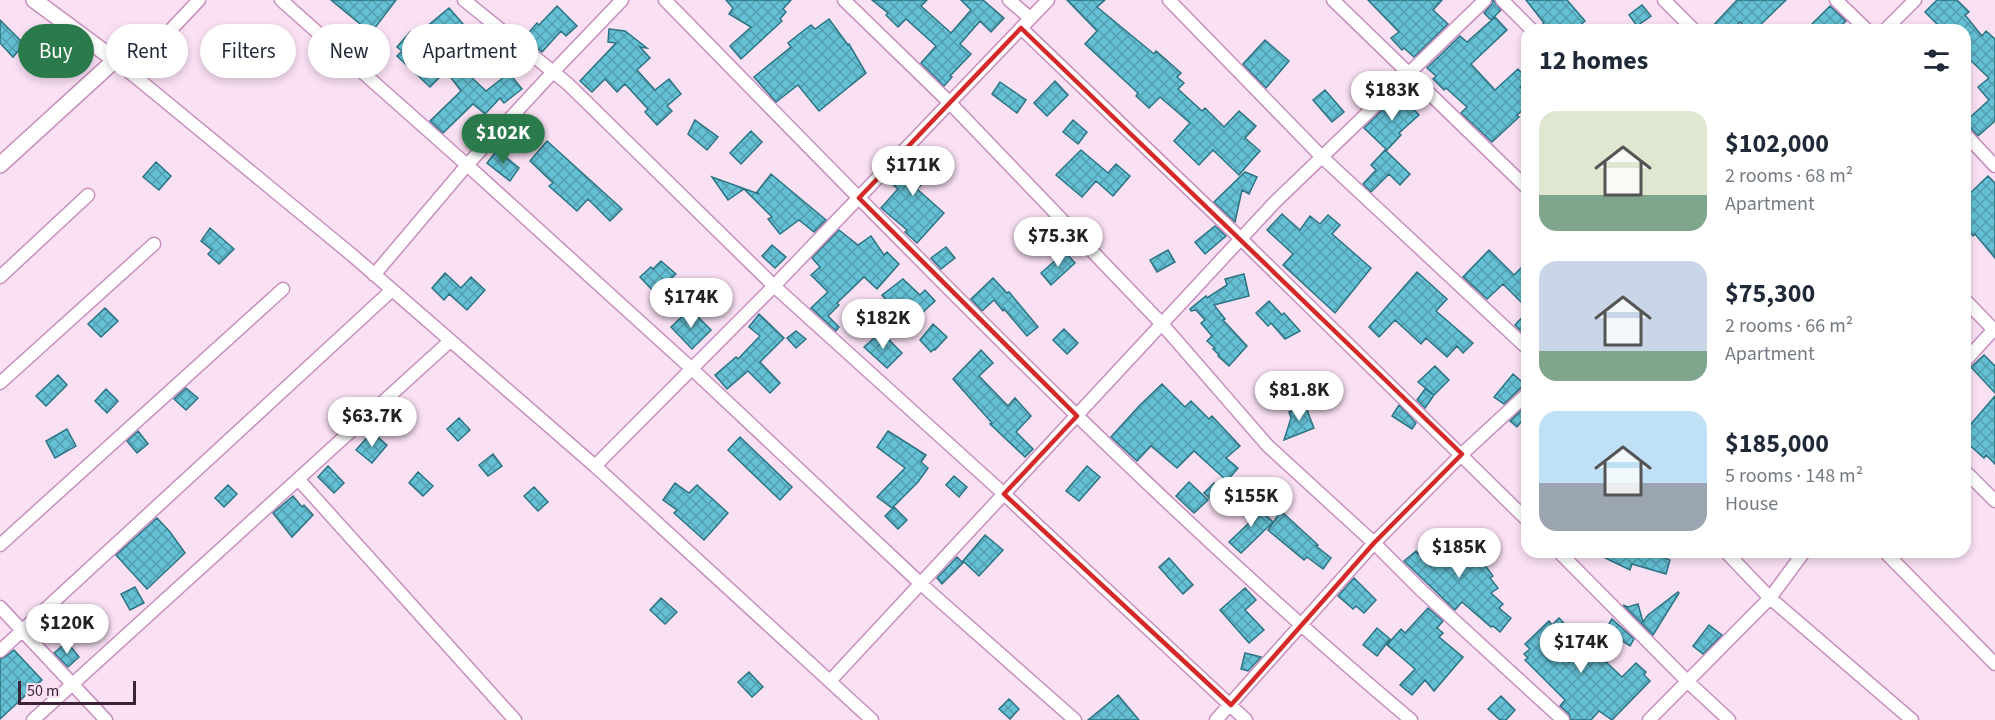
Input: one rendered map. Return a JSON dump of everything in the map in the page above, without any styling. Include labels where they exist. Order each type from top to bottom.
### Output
[{"type":"street","points":[[34,0],[106,53]]},
{"type":"street","points":[[176,24],[199,0]]},
{"type":"street","points":[[281,0],[692,369],[921,584],[1075,720]]},
{"type":"street","points":[[464,0],[568,84],[774,286],[1004,494],[1246,720]]},
{"type":"street","points":[[374,275],[467,165],[622,0]]},
{"type":"street","points":[[665,0],[1077,416],[1300,625],[1411,720]]},
{"type":"street","points":[[844,0],[950,103],[1162,324],[1268,446],[1374,543],[1420,590],[1563,720]]},
{"type":"street","points":[[1009,0],[1030,18]]},
{"type":"street","points":[[595,466],[774,286],[1048,0]]},
{"type":"street","points":[[1169,0],[1322,157],[1521,342]]},
{"type":"street","points":[[1333,0],[1521,182]]},
{"type":"street","points":[[830,681],[1241,239],[1322,157],[1485,0]]},
{"type":"street","points":[[1502,0],[1526,24]]},
{"type":"street","points":[[1664,0],[1688,24]]},
{"type":"street","points":[[1836,0],[1861,24]]},
{"type":"street","points":[[1891,24],[1915,0]]},
{"type":"street","points":[[1021,28],[1241,239],[1521,514]]},
{"type":"street","points":[[0,165],[106,68]]},
{"type":"street","points":[[136,78],[392,290],[595,466],[872,720]]},
{"type":"street","points":[[1971,140],[1995,166]]},
{"type":"street","points":[[0,277],[88,195]]},
{"type":"street","points":[[0,383],[154,244]]},
{"type":"street","points":[[0,545],[283,289]]},
{"type":"street","points":[[0,651],[392,290]]},
{"type":"street","points":[[1971,306],[1995,330],[1971,355]]},
{"type":"street","points":[[33,720],[450,341]]},
{"type":"street","points":[[1216,720],[1374,543],[1462,454],[1521,400]]},
{"type":"street","points":[[1971,477],[1995,501]]},
{"type":"street","points":[[298,479],[515,720]]},
{"type":"street","points":[[1565,558],[1687,681],[1730,720]]},
{"type":"street","points":[[1732,558],[1770,598],[1912,720]]},
{"type":"street","points":[[1648,720],[1770,598],[1800,558]]},
{"type":"street","points":[[1891,558],[1995,664]]},
{"type":"street","points":[[0,607],[106,720]]},
{"type":"highlighted area","points":[[1021,28],[1462,454],[1374,543],[1231,705],[1004,494],[1077,416],[859,198]]},
{"type":"building","points":[[331,0],[396,0],[378,24],[360,24]]},
{"type":"building","points":[[726,0],[791,0],[783,9],[786,12],[780,19],[782,21],[741,59],[730,46],[751,27],[729,14],[733,8]]},
{"type":"building","points":[[872,0],[927,0],[921,6],[951,33],[971,10],[961,0],[983,0],[1004,18],[991,32],[980,21],[960,44],[971,54],[950,76],[952,77],[944,86],[921,63],[936,46],[906,19],[898,27],[886,15],[888,13]]},
{"type":"building","points":[[1067,0],[1105,0],[1097,7],[1154,54],[1156,51],[1181,73],[1177,77],[1184,83],[1178,89],[1202,111],[1205,108],[1224,127],[1239,111],[1256,126],[1245,138],[1260,151],[1239,175],[1213,150],[1199,165],[1174,141],[1190,123],[1160,97],[1149,108],[1136,96],[1138,93],[1085,44],[1097,31]]},
{"type":"building","points":[[1368,0],[1442,0],[1433,10],[1448,24],[1414,57],[1404,48],[1402,50],[1391,38],[1399,32]]},
{"type":"building","points":[[1493,0],[1501,10],[1491,20],[1484,13]]},
{"type":"building","points":[[1526,0],[1567,0],[1585,21],[1582,24],[1544,23]]},
{"type":"building","points":[[1737,0],[1786,0],[1761,24],[1740,22],[1738,24],[1715,24]]},
{"type":"building","points":[[1937,0],[1957,0],[1969,12],[1965,15],[1982,36],[1986,31],[1995,39],[1995,121],[1978,136],[1971,128],[1971,116],[1989,100],[1978,87],[1989,78],[1971,61],[1971,24],[1937,24],[1925,12]]},
{"type":"building","points":[[1642,5],[1651,16],[1640,24],[1636,24],[1629,15]]},
{"type":"building","points":[[557,6],[577,26],[566,36],[561,31],[542,52],[538,49],[539,25]]},
{"type":"building","points":[[1830,6],[1846,21],[1843,24],[1812,24]]},
{"type":"building","points":[[449,8],[463,24],[430,24]]},
{"type":"building","points":[[1495,17],[1507,30],[1471,64],[1495,90],[1518,69],[1521,72],[1521,111],[1517,115],[1519,117],[1492,142],[1461,113],[1467,107],[1446,88],[1444,90],[1433,79],[1436,76],[1427,68],[1460,36],[1467,42]]},
{"type":"building","points":[[829,19],[849,44],[866,73],[819,111],[798,85],[776,102],[754,77],[791,47],[788,43],[803,31],[811,25],[815,29]]},
{"type":"building","points":[[0,20],[18,38],[18,51],[13,57],[0,43]]},
{"type":"building","points":[[609,29],[625,31],[647,48],[640,47],[650,58],[637,70],[655,90],[669,79],[681,94],[667,106],[672,111],[657,125],[645,112],[648,109],[625,84],[617,92],[605,79],[592,92],[580,81],[616,43],[608,42]]},
{"type":"building","points":[[1265,40],[1289,61],[1266,88],[1243,64]]},
{"type":"building","points":[[402,41],[402,51],[397,47]]},
{"type":"building","points":[[402,51],[402,61],[397,56]]},
{"type":"building","points":[[420,78],[439,78],[430,87]]},
{"type":"building","points":[[451,78],[472,78],[486,91],[503,78],[513,78],[522,89],[504,103],[500,98],[485,114],[473,104],[443,133],[430,121],[461,91]]},
{"type":"building","points":[[1055,81],[1068,95],[1047,116],[1034,103]]},
{"type":"building","points":[[1000,82],[1026,100],[1017,113],[992,94]]},
{"type":"building","points":[[1325,90],[1344,112],[1332,122],[1313,100]]},
{"type":"building","points":[[1399,94],[1419,115],[1399,133],[1401,135],[1387,150],[1364,128]]},
{"type":"building","points":[[695,120],[718,137],[707,150],[688,134]]},
{"type":"building","points":[[1073,120],[1087,132],[1078,144],[1063,132]]},
{"type":"building","points":[[751,131],[762,142],[741,164],[730,153]]},
{"type":"building","points":[[547,141],[622,209],[610,221],[588,199],[577,211],[549,186],[553,183],[530,161]]},
{"type":"building","points":[[918,148],[938,168],[917,189],[944,213],[917,243],[905,232],[907,230],[881,208],[898,189],[887,180]]},
{"type":"building","points":[[497,150],[519,168],[510,181],[487,163]]},
{"type":"building","points":[[1081,150],[1108,173],[1116,164],[1130,176],[1113,196],[1096,181],[1082,197],[1056,175]]},
{"type":"building","points":[[1385,150],[1410,174],[1400,185],[1389,174],[1371,192],[1363,184],[1376,170],[1371,165]]},
{"type":"building","points":[[156,162],[171,176],[159,190],[143,177]]},
{"type":"building","points":[[1245,172],[1257,177],[1249,194],[1242,190],[1235,222],[1214,202]]},
{"type":"building","points":[[771,174],[826,220],[814,232],[799,220],[780,234],[768,219],[772,217],[744,189],[728,200],[712,177],[759,194],[757,192]]},
{"type":"building","points":[[1988,176],[1995,183],[1995,258],[1975,234],[1973,236],[1971,234],[1971,192]]},
{"type":"building","points":[[1282,214],[1300,230],[1310,216],[1320,224],[1328,215],[1340,225],[1332,234],[1371,268],[1335,313],[1283,265],[1293,254],[1267,230]]},
{"type":"building","points":[[1215,226],[1226,236],[1205,254],[1195,242]]},
{"type":"building","points":[[210,228],[234,249],[219,264],[208,254],[212,250],[201,241]]},
{"type":"building","points":[[839,230],[858,245],[871,236],[884,255],[887,252],[899,264],[877,289],[864,277],[837,303],[839,305],[828,316],[839,327],[836,331],[811,308],[828,292],[811,275],[820,267],[812,258]]},
{"type":"building","points":[[772,245],[786,257],[775,268],[762,256]]},
{"type":"building","points":[[946,247],[955,258],[941,269],[931,258]]},
{"type":"building","points":[[1168,250],[1175,262],[1157,272],[1150,260]]},
{"type":"building","points":[[1489,250],[1514,275],[1521,268],[1521,302],[1503,284],[1487,299],[1463,277]]},
{"type":"building","points":[[1065,252],[1075,263],[1051,285],[1041,273]]},
{"type":"building","points":[[661,261],[676,274],[655,293],[640,277]]},
{"type":"building","points":[[1417,272],[1447,299],[1436,311],[1473,343],[1463,353],[1457,346],[1447,357],[1426,338],[1421,344],[1395,320],[1379,337],[1369,327]]},
{"type":"building","points":[[445,273],[461,288],[471,277],[485,290],[467,310],[449,294],[444,300],[432,288]]},
{"type":"building","points":[[1244,274],[1249,296],[1214,305],[1225,319],[1223,320],[1247,346],[1229,366],[1207,341],[1212,336],[1201,323],[1205,320],[1196,310],[1191,311],[1190,309],[1206,296],[1207,298],[1227,285],[1225,279]]},
{"type":"building","points":[[993,278],[1007,293],[1009,292],[1038,327],[1027,336],[994,300],[982,311],[971,299]]},
{"type":"building","points":[[903,279],[920,295],[925,290],[935,301],[922,313],[917,308],[903,320],[882,295]]},
{"type":"building","points":[[1269,301],[1282,315],[1284,313],[1300,331],[1285,339],[1271,323],[1268,326],[1256,313]]},
{"type":"building","points":[[105,308],[118,321],[101,337],[88,324]]},
{"type":"building","points":[[690,309],[711,330],[692,349],[671,327]]},
{"type":"building","points":[[759,314],[784,338],[760,362],[780,383],[770,393],[748,371],[727,389],[715,375],[736,357],[738,359],[760,336],[749,327]]},
{"type":"building","points":[[1521,318],[1521,331],[1515,325]]},
{"type":"building","points":[[933,324],[947,337],[931,352],[920,340]]},
{"type":"building","points":[[1064,329],[1078,343],[1067,354],[1053,340]]},
{"type":"building","points":[[796,331],[806,339],[796,348],[787,338]]},
{"type":"building","points":[[881,332],[902,353],[887,368],[864,347]]},
{"type":"building","points":[[981,350],[993,363],[979,376],[1008,406],[1015,398],[1031,416],[1016,432],[1033,449],[1025,457],[990,424],[992,423],[953,379]]},
{"type":"building","points":[[1984,355],[1995,366],[1995,393],[1971,367]]},
{"type":"building","points":[[1435,366],[1449,380],[1434,395],[1418,382]]},
{"type":"building","points":[[1513,374],[1521,381],[1521,388],[1504,404],[1494,397]]},
{"type":"building","points":[[58,375],[67,385],[46,406],[36,396]]},
{"type":"building","points":[[1162,384],[1185,407],[1191,401],[1209,419],[1212,416],[1240,446],[1226,458],[1238,468],[1227,481],[1194,451],[1177,468],[1151,446],[1137,461],[1111,437]]},
{"type":"building","points":[[186,388],[198,398],[186,410],[174,399]]},
{"type":"building","points":[[106,389],[118,401],[107,413],[95,401]]},
{"type":"building","points":[[1425,389],[1434,395],[1425,408],[1417,400]]},
{"type":"building","points":[[1995,396],[1995,464],[1986,455],[1984,458],[1971,446],[1971,424]]},
{"type":"building","points":[[1305,405],[1314,428],[1284,440],[1291,418],[1289,412]]},
{"type":"building","points":[[1399,405],[1416,423],[1412,429],[1392,416]]},
{"type":"building","points":[[1521,411],[1521,422],[1517,427],[1510,421]]},
{"type":"building","points":[[459,418],[470,430],[458,441],[447,429]]},
{"type":"building","points":[[67,429],[76,446],[55,458],[46,441]]},
{"type":"building","points":[[138,431],[148,444],[137,453],[127,441]]},
{"type":"building","points":[[888,431],[926,455],[921,462],[928,468],[918,482],[892,508],[877,497],[905,468],[877,447]]},
{"type":"building","points":[[372,432],[387,445],[372,463],[356,450]]},
{"type":"building","points":[[740,437],[792,487],[780,500],[728,450]]},
{"type":"building","points":[[493,454],[502,466],[488,476],[479,465]]},
{"type":"building","points":[[328,466],[344,483],[334,493],[318,477]]},
{"type":"building","points":[[1087,466],[1100,477],[1079,501],[1066,491]]},
{"type":"building","points":[[418,472],[433,486],[423,496],[409,483]]},
{"type":"building","points":[[954,476],[967,487],[959,497],[946,485]]},
{"type":"building","points":[[1189,482],[1208,500],[1194,513],[1176,496]]},
{"type":"building","points":[[675,483],[689,493],[697,485],[728,513],[704,540],[674,513],[677,510],[663,500]]},
{"type":"building","points":[[1214,483],[1226,495],[1217,505],[1204,493]]},
{"type":"building","points":[[228,485],[237,494],[224,507],[215,498]]},
{"type":"building","points":[[534,487],[548,502],[538,511],[524,496]]},
{"type":"building","points":[[293,496],[313,515],[292,537],[273,513]]},
{"type":"building","points":[[1251,502],[1273,522],[1241,553],[1229,542],[1250,522],[1241,513]]},
{"type":"building","points":[[894,507],[907,520],[898,529],[885,516]]},
{"type":"building","points":[[1281,511],[1331,558],[1323,569],[1307,557],[1304,560],[1268,530]]},
{"type":"building","points":[[157,518],[185,553],[147,589],[116,555]]},
{"type":"building","points":[[1440,531],[1444,535],[1447,532],[1475,560],[1479,557],[1493,576],[1490,578],[1498,588],[1491,593],[1503,604],[1499,608],[1511,618],[1500,632],[1462,602],[1455,610],[1404,561],[1416,551],[1418,554]]},
{"type":"building","points":[[985,535],[1003,550],[979,576],[963,561]]},
{"type":"building","points":[[957,557],[963,563],[942,584],[937,578]]},
{"type":"building","points":[[1169,558],[1193,585],[1183,594],[1159,567]]},
{"type":"building","points":[[1605,558],[1664,558],[1670,560],[1666,574],[1632,564],[1630,570]]},
{"type":"building","points":[[1354,578],[1376,600],[1364,613],[1356,606],[1353,609],[1338,596]]},
{"type":"building","points":[[135,587],[144,603],[130,610],[121,594]]},
{"type":"building","points":[[1245,588],[1256,600],[1245,610],[1264,630],[1249,643],[1220,610]]},
{"type":"building","points":[[1678,592],[1653,635],[1623,605],[1628,607],[1638,604],[1643,622],[1648,615]]},
{"type":"building","points":[[661,598],[677,612],[665,624],[650,610]]},
{"type":"building","points":[[1428,608],[1443,621],[1437,628],[1443,633],[1439,637],[1463,657],[1434,691],[1425,680],[1412,695],[1400,685],[1415,669],[1387,645],[1401,629],[1405,633]]},
{"type":"building","points":[[1559,618],[1602,662],[1604,660],[1622,677],[1636,663],[1646,672],[1644,675],[1650,681],[1612,720],[1599,711],[1591,720],[1571,720],[1569,714],[1560,706],[1565,700],[1525,660],[1528,658],[1524,654],[1530,649],[1525,644],[1549,621],[1552,625]]},
{"type":"building","points":[[1612,619],[1634,639],[1630,646],[1605,630]]},
{"type":"building","points":[[1709,625],[1722,635],[1703,654],[1693,646]]},
{"type":"building","points":[[1377,628],[1390,639],[1377,656],[1363,645]]},
{"type":"building","points":[[67,642],[79,657],[68,667],[54,653]]},
{"type":"building","points":[[14,650],[42,680],[0,719],[0,659]]},
{"type":"building","points":[[1245,653],[1261,657],[1248,671],[1241,669]]},
{"type":"building","points":[[749,672],[763,687],[752,697],[738,682]]},
{"type":"building","points":[[1118,695],[1139,720],[1088,720],[1105,706]]},
{"type":"building","points":[[1501,696],[1515,710],[1506,720],[1500,720],[1488,709]]},
{"type":"building","points":[[1009,699],[1019,709],[1010,719],[999,709]]}]
